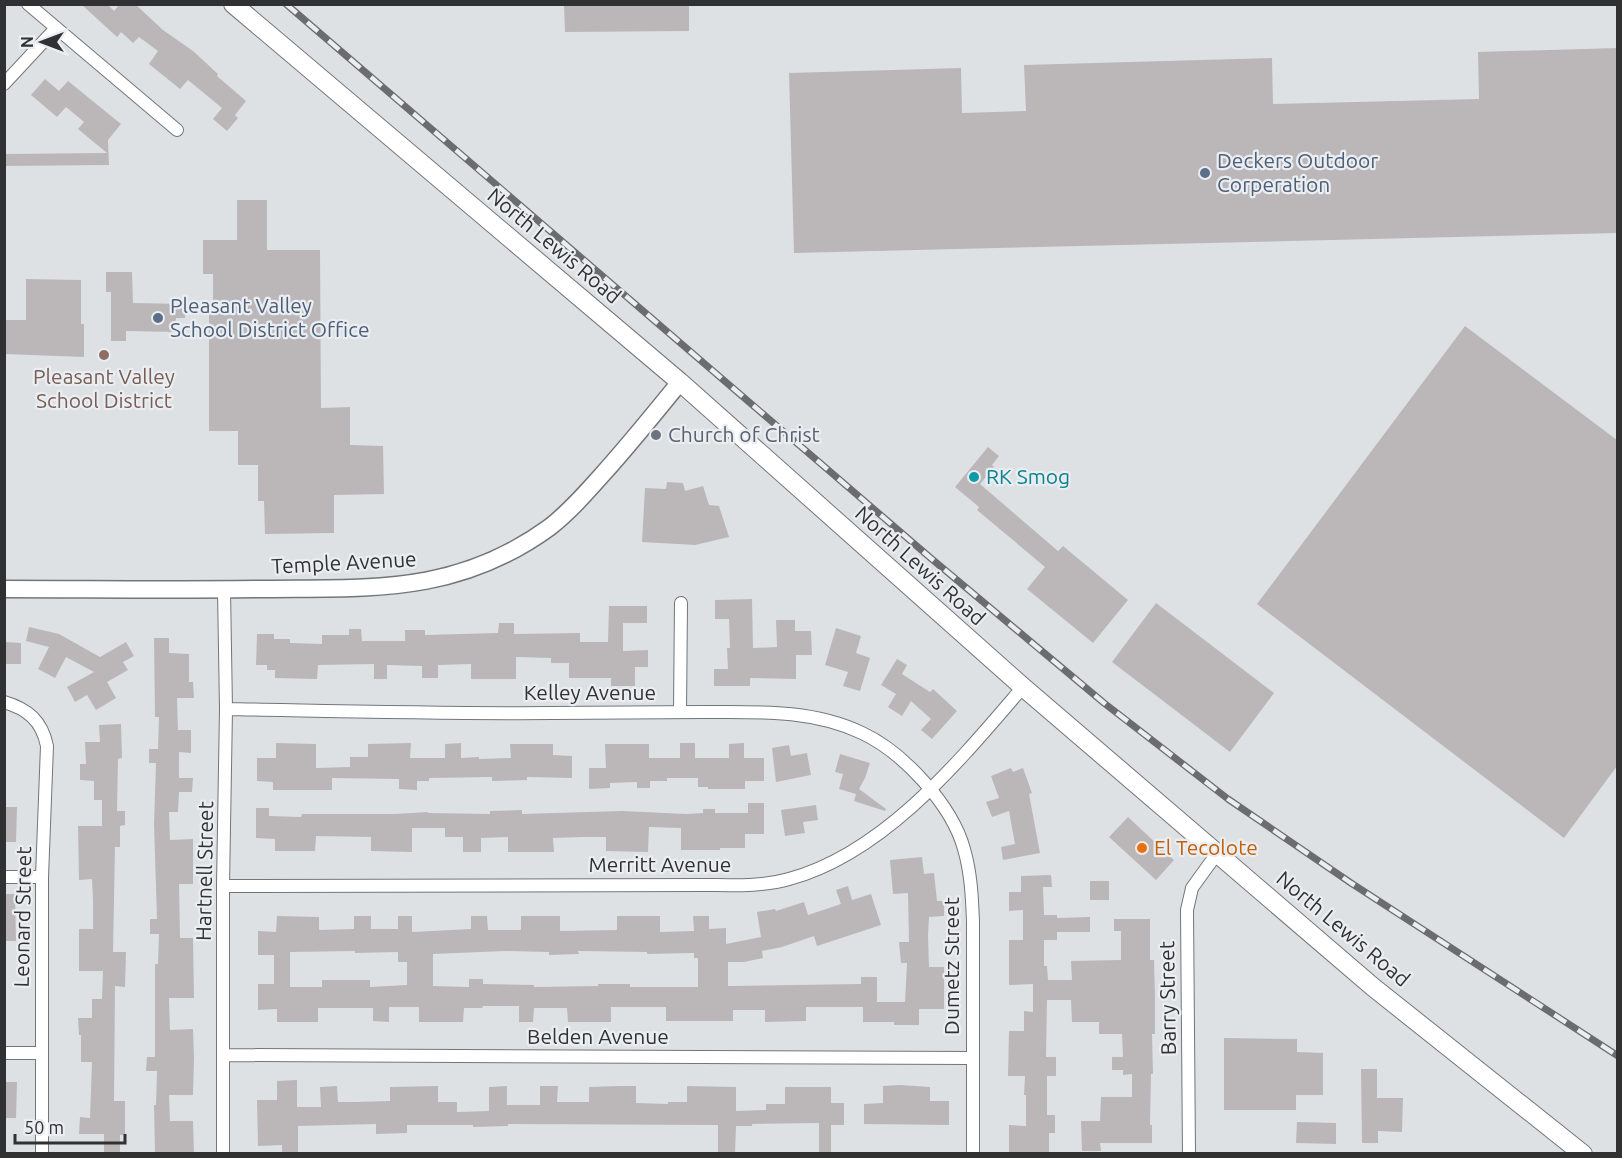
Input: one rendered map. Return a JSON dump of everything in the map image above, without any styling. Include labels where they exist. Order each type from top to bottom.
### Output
[{"type":"main road","name":"North Lewis Road","points":[[233,4],[680,382],[1023,687],[1373,987],[1583,1154]]},
{"type":"main road","name":"Temple Avenue","points":[[4,589],[224,590],[402,585],[461,573],[494,560],[524,544],[566,514],[610,466],[680,382]]},
{"type":"street","points":[[28,4],[177,130]]},
{"type":"street","points":[[4,84],[56,28]]},
{"type":"street","name":"Hartnell Street","points":[[223,1154],[223,886],[226,710],[224,590]]},
{"type":"street","points":[[680,712],[681,603]]},
{"type":"street","name":"Merritt Avenue","points":[[223,886],[702,885],[771,883],[791,879],[817,870],[846,855],[929,790],[1023,687]]},
{"type":"street","name":"Leonard Street","points":[[4,702],[18,706],[35,718],[45,736],[47,746],[42,877],[42,1154]]},
{"type":"street","name":"Kelley Avenue","points":[[226,710],[786,714],[819,718],[863,733],[885,746],[915,773],[929,790]]},
{"type":"street","name":"Dumetz Street","points":[[929,790],[949,816],[960,837],[969,870],[973,921],[973,1154]]},
{"type":"street","name":"Barry Street","points":[[1189,1154],[1187,910],[1192,888],[1218,852]]},
{"type":"street","points":[[4,877],[42,877]]},
{"type":"street","points":[[4,1053],[42,1053]]},
{"type":"street","name":"Belden Avenue","points":[[224,1055],[972,1058]]},
{"type":"building","points":[[81,4],[107,4],[114,11],[120,4],[135,4],[163,30],[193,51],[246,101],[235,115],[238,118],[227,131],[213,119],[222,108],[188,80],[180,89],[149,64],[158,51],[139,37],[133,43],[121,32],[117,37]]},
{"type":"building","points":[[564,4],[689,4],[689,31],[565,32]]},
{"type":"building","name":"Deckers Outdoor Corperation","points":[[1617,48],[1617,233],[794,253],[789,73],[961,68],[962,113],[1026,111],[1024,65],[1272,58],[1273,104],[1479,99],[1478,52]]},
{"type":"building","points":[[45,79],[59,91],[68,81],[121,124],[108,140],[109,165],[4,166],[4,154],[107,153],[78,129],[84,122],[66,107],[57,117],[31,95]]},
{"type":"building","points":[[237,200],[267,200],[267,250],[320,250],[321,408],[350,407],[350,445],[383,446],[384,494],[334,495],[334,533],[265,534],[264,501],[258,501],[258,465],[238,465],[238,431],[209,431],[209,314],[213,314],[213,274],[203,274],[203,240],[237,240]]},
{"type":"building","points":[[106,272],[132,272],[133,303],[185,304],[185,318],[176,318],[176,332],[126,331],[126,341],[111,341],[111,292],[106,292]]},
{"type":"building","points":[[26,279],[81,280],[84,357],[4,354],[4,320],[26,320]]},
{"type":"building","points":[[1465,326],[1617,440],[1617,766],[1564,838],[1257,604]]},
{"type":"building","points":[[988,447],[999,456],[992,465],[994,467],[980,484],[1058,551],[1063,546],[1128,600],[1093,643],[1027,589],[1045,567],[977,510],[979,507],[955,487]]},
{"type":"building","points":[[667,482],[683,483],[685,491],[703,486],[709,505],[719,506],[729,537],[695,545],[642,542],[645,488],[666,489]]},
{"type":"building","points":[[752,599],[753,648],[777,647],[776,620],[795,620],[795,631],[811,631],[812,655],[796,655],[796,679],[750,678],[750,686],[714,686],[714,669],[728,669],[727,648],[730,648],[729,619],[715,619],[715,600]]},
{"type":"building","points":[[1156,603],[1274,693],[1230,752],[1112,662]]},
{"type":"building","points":[[609,606],[647,606],[647,623],[623,623],[623,651],[648,650],[648,667],[635,667],[635,686],[611,686],[611,678],[569,678],[569,663],[551,663],[551,658],[516,657],[516,679],[471,679],[471,664],[438,665],[438,678],[422,678],[422,666],[387,665],[387,679],[374,679],[374,664],[318,665],[317,679],[275,678],[275,670],[267,670],[267,665],[256,665],[257,634],[274,634],[274,639],[290,639],[290,643],[322,644],[322,635],[349,635],[349,629],[361,629],[362,641],[405,641],[405,630],[425,630],[425,635],[498,633],[499,623],[514,623],[514,634],[580,633],[580,642],[608,642]]},
{"type":"building","points":[[29,627],[59,634],[100,657],[126,642],[134,656],[123,662],[128,670],[107,682],[116,698],[96,710],[87,695],[75,702],[67,687],[94,672],[66,657],[55,678],[38,669],[49,647],[26,641]]},
{"type":"building","points":[[836,628],[861,636],[856,653],[870,658],[860,691],[843,686],[848,672],[825,665]]},
{"type":"building","points":[[154,638],[169,638],[169,653],[189,654],[189,682],[193,682],[194,698],[177,698],[178,730],[191,730],[191,753],[179,752],[179,778],[193,778],[192,792],[179,792],[178,812],[169,812],[170,840],[193,839],[193,884],[179,884],[180,938],[193,938],[194,998],[169,998],[170,1030],[193,1029],[193,1095],[169,1095],[170,1121],[193,1121],[194,1154],[155,1154],[154,1105],[156,1105],[157,1071],[146,1071],[147,1057],[155,1057],[155,964],[158,964],[159,934],[150,934],[150,919],[157,919],[154,824],[156,763],[149,763],[149,749],[158,749],[159,717],[155,717]]},
{"type":"building","points":[[4,642],[21,643],[21,664],[4,664]]},
{"type":"building","points":[[897,659],[907,665],[902,674],[930,692],[933,689],[957,711],[932,739],[921,730],[931,719],[911,701],[902,716],[888,707],[896,694],[881,685]]},
{"type":"building","points":[[121,724],[122,758],[118,759],[117,811],[125,811],[125,825],[120,826],[120,847],[115,847],[113,952],[126,952],[125,987],[115,986],[114,1101],[125,1101],[125,1135],[120,1135],[120,1154],[104,1154],[104,1134],[79,1134],[80,1117],[90,1118],[92,1062],[81,1062],[81,1035],[79,1035],[78,1018],[92,1018],[92,999],[102,999],[103,971],[79,971],[79,929],[93,929],[93,900],[92,879],[79,880],[78,826],[102,826],[102,800],[94,800],[94,781],[80,780],[80,764],[86,764],[85,742],[100,742],[99,725]]},
{"type":"building","points":[[276,743],[316,744],[316,768],[350,767],[350,757],[368,757],[368,744],[411,743],[410,758],[445,758],[445,744],[461,743],[461,758],[479,757],[479,759],[511,758],[510,744],[553,744],[553,755],[572,756],[572,778],[527,777],[527,780],[492,781],[492,777],[429,778],[429,781],[417,781],[417,790],[399,789],[399,779],[332,778],[332,790],[273,790],[273,782],[257,781],[257,758],[276,758]]},
{"type":"building","points":[[680,743],[695,743],[695,758],[729,758],[729,744],[744,743],[744,758],[764,758],[764,781],[745,781],[745,789],[708,789],[708,787],[698,787],[698,778],[667,778],[667,781],[650,781],[650,788],[637,788],[637,782],[610,783],[610,788],[589,789],[589,768],[606,768],[605,744],[649,744],[649,758],[680,758]]},
{"type":"building","points":[[789,745],[791,756],[807,753],[811,775],[776,782],[772,748]]},
{"type":"building","points":[[840,754],[870,763],[859,789],[886,809],[885,811],[854,801],[856,794],[839,789],[843,774],[835,772]]},
{"type":"building","points":[[1011,768],[1013,772],[1023,768],[1032,793],[1029,794],[1040,853],[1003,860],[1001,847],[1015,844],[1009,811],[992,817],[986,802],[999,798],[991,776]]},
{"type":"building","points":[[748,803],[764,803],[764,834],[745,834],[745,848],[720,848],[720,850],[681,850],[681,828],[649,827],[648,852],[606,851],[606,837],[582,837],[553,838],[554,852],[508,852],[508,837],[481,838],[481,852],[463,852],[463,837],[445,837],[445,828],[412,828],[412,852],[371,851],[371,837],[316,836],[315,851],[275,851],[275,839],[256,838],[256,808],[269,808],[269,816],[301,817],[302,814],[428,812],[490,814],[490,811],[522,810],[522,814],[622,811],[686,814],[703,813],[703,809],[715,809],[715,813],[748,813]]},
{"type":"building","points":[[816,805],[818,820],[803,822],[805,833],[785,836],[781,810]]},
{"type":"building","points":[[4,807],[17,807],[16,842],[4,842]]},
{"type":"building","name":"El Tecolote","points":[[1128,817],[1174,860],[1156,880],[1109,837]]},
{"type":"building","points":[[922,857],[924,874],[934,873],[937,901],[944,901],[944,916],[929,917],[928,936],[929,967],[944,967],[944,1009],[919,1009],[919,1025],[863,1022],[863,1007],[806,1007],[806,1021],[765,1022],[765,1010],[733,1010],[733,1021],[666,1021],[666,1007],[611,1007],[611,1022],[568,1022],[567,1008],[534,1008],[533,1022],[519,1022],[519,1006],[464,1008],[463,1022],[419,1022],[419,1007],[389,1007],[389,1022],[373,1021],[373,1008],[318,1008],[318,1022],[277,1022],[277,1009],[258,1010],[258,984],[274,984],[274,955],[258,955],[258,931],[276,932],[277,916],[319,917],[319,930],[354,929],[354,916],[371,916],[371,929],[398,929],[398,916],[412,916],[412,932],[471,929],[471,916],[487,916],[488,930],[521,930],[521,916],[560,916],[560,931],[617,930],[617,916],[660,916],[660,932],[694,931],[693,916],[709,916],[709,929],[726,928],[726,944],[761,937],[757,912],[775,909],[776,911],[804,902],[808,915],[841,904],[836,890],[848,886],[852,900],[871,894],[881,925],[817,946],[814,936],[762,951],[763,958],[744,962],[728,962],[728,986],[861,984],[861,977],[877,977],[877,1002],[905,1002],[907,963],[901,963],[899,942],[909,942],[908,893],[893,894],[890,860]],"holes":[[[355,951],[355,953],[398,952],[398,962],[407,962],[407,985],[370,987],[370,980],[322,980],[322,987],[290,987],[290,952]],[[578,951],[647,952],[647,954],[694,953],[694,958],[698,958],[698,987],[630,987],[630,984],[534,987],[534,985],[483,984],[483,979],[469,979],[469,987],[433,986],[433,954],[549,952],[549,955],[579,954]]]},
{"type":"building","points":[[1051,875],[1052,887],[1043,887],[1044,915],[1057,915],[1057,918],[1090,917],[1090,932],[1057,932],[1057,940],[1044,940],[1044,966],[1047,966],[1048,980],[1072,980],[1071,961],[1121,960],[1121,931],[1114,931],[1114,919],[1150,919],[1150,960],[1154,960],[1155,997],[1155,1034],[1152,1034],[1153,1074],[1151,1074],[1152,1143],[1100,1143],[1101,1151],[1082,1151],[1081,1121],[1100,1121],[1101,1097],[1132,1097],[1132,1074],[1123,1075],[1123,1070],[1112,1070],[1112,1057],[1123,1057],[1122,1034],[1099,1034],[1099,1022],[1072,1022],[1071,1000],[1047,1000],[1046,1057],[1056,1057],[1056,1076],[1047,1076],[1047,1115],[1055,1115],[1055,1133],[1049,1133],[1049,1154],[1009,1154],[1009,1125],[1026,1126],[1026,1095],[1024,1095],[1025,1076],[1008,1076],[1009,1031],[1024,1031],[1024,1011],[1033,1012],[1033,984],[1009,985],[1009,940],[1023,940],[1023,910],[1009,911],[1009,892],[1021,892],[1021,876]]},
{"type":"building","points":[[1090,881],[1109,881],[1109,900],[1090,900]]},
{"type":"building","points":[[4,894],[15,894],[16,941],[4,941]]},
{"type":"building","points":[[1224,1038],[1297,1039],[1297,1052],[1323,1053],[1323,1095],[1296,1095],[1296,1110],[1224,1110]]},
{"type":"building","points":[[1361,1069],[1377,1069],[1377,1098],[1403,1098],[1402,1132],[1378,1131],[1378,1143],[1362,1143]]},
{"type":"building","points":[[297,1080],[297,1107],[321,1107],[320,1087],[337,1086],[338,1102],[355,1102],[390,1101],[390,1087],[438,1086],[438,1102],[457,1102],[457,1112],[489,1111],[489,1087],[507,1086],[507,1105],[540,1105],[540,1086],[558,1086],[557,1102],[589,1102],[589,1087],[636,1086],[636,1103],[668,1104],[668,1102],[687,1102],[687,1086],[736,1087],[736,1111],[766,1110],[766,1104],[785,1104],[785,1087],[831,1087],[831,1103],[844,1103],[844,1125],[831,1125],[831,1154],[819,1154],[819,1123],[736,1126],[735,1154],[718,1154],[718,1125],[508,1124],[508,1126],[473,1127],[473,1125],[407,1125],[407,1133],[376,1134],[376,1124],[298,1126],[298,1154],[282,1154],[282,1145],[258,1146],[257,1100],[277,1100],[277,1081]]},
{"type":"building","points":[[4,1082],[17,1082],[16,1118],[4,1118]]},
{"type":"building","points":[[883,1086],[930,1087],[930,1101],[949,1101],[949,1125],[864,1124],[864,1104],[883,1103]]},
{"type":"building","points":[[1297,1122],[1336,1123],[1336,1144],[1296,1143]]},
{"type":"railway","points":[[286,4],[933,560],[1104,703],[1228,799],[1351,883],[1618,1056]]},
{"type":"place","name":"Deckers Outdoor Corperation","points":[[1205,173]]},
{"type":"place","name":"Pleasant Valley School District Office","points":[[158,318]]},
{"type":"place","name":"Pleasant Valley School District","points":[[104,355]]},
{"type":"place","name":"Church of Christ","points":[[656,435]]},
{"type":"place","name":"RK Smog","points":[[974,477]]},
{"type":"place","name":"El Tecolote","points":[[1142,848]]}]
